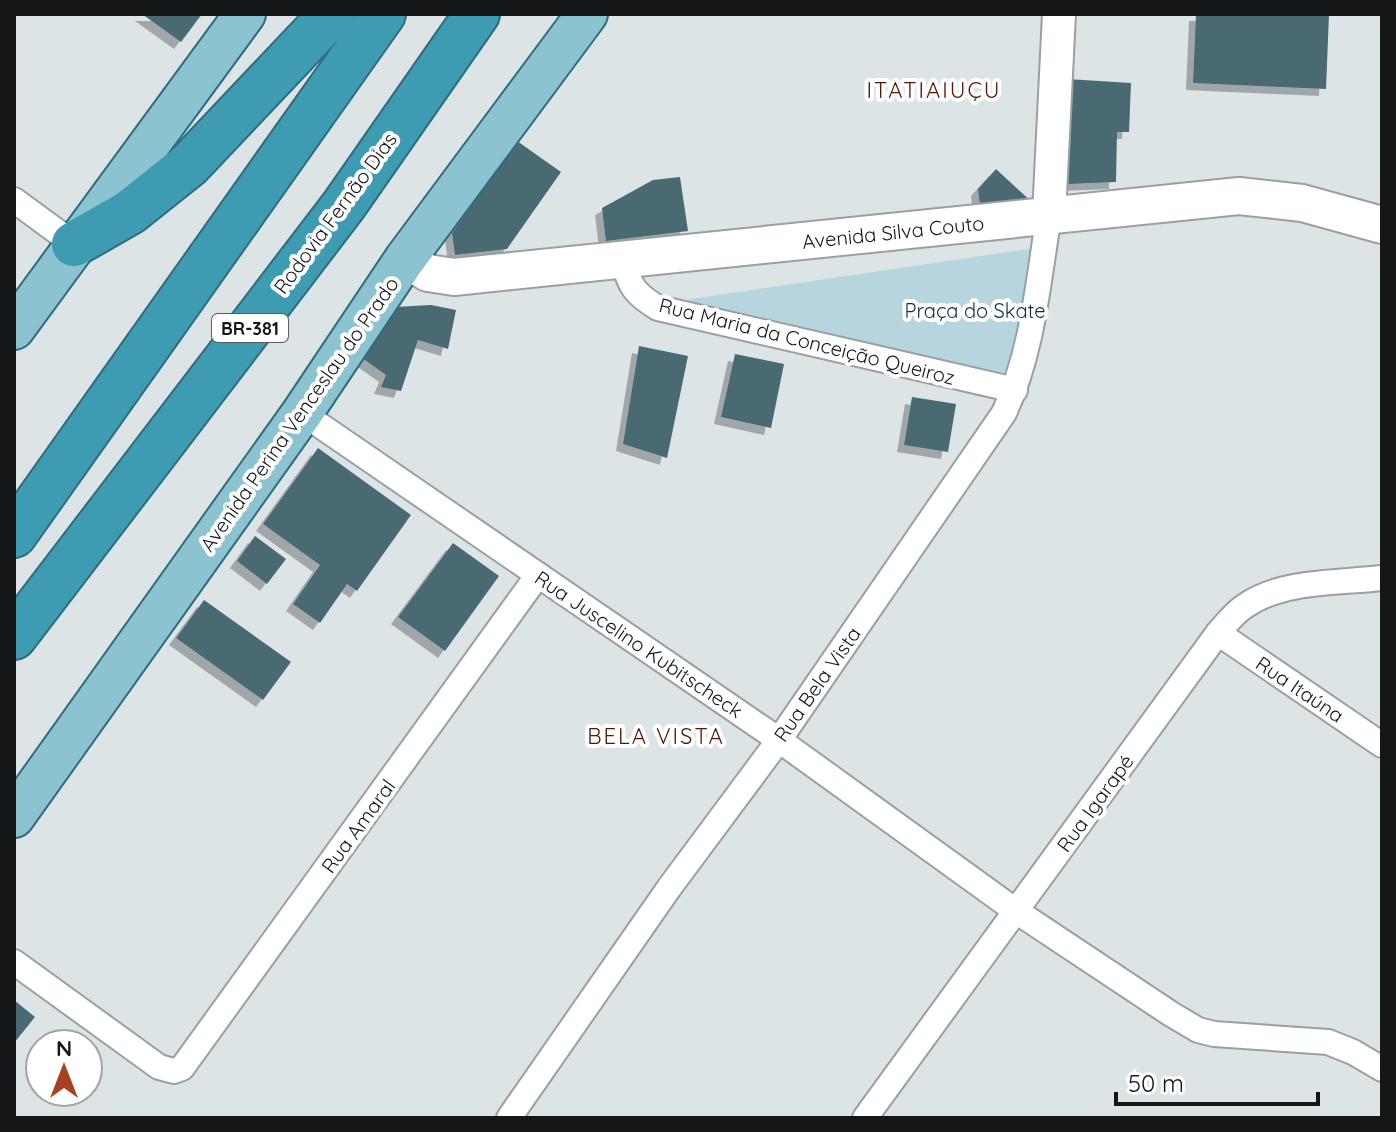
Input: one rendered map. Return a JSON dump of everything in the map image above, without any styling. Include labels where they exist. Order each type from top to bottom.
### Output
[{"type":"highway","points":[[74,244],[130,212],[189,165],[332,14]]},
{"type":"highway","points":[[14,535],[383,14]]},
{"type":"highway","name":"Rodovia Fernão Dias","points":[[14,637],[344,205],[477,14]]},
{"type":"highway","points":[[344,205],[492,14]]},
{"type":"main road","points":[[14,329],[245,14]]},
{"type":"main road","name":"Avenida Perina Venceslau do Prado","points":[[14,817],[302,413],[405,259],[587,14]]},
{"type":"main road","name":"Avenida Silva Couto","points":[[405,259],[428,273],[445,277],[1239,196],[1302,203],[1382,225]]},
{"type":"street","points":[[1049,215],[1059,14]]},
{"type":"street","points":[[14,200],[74,244]]},
{"type":"street","name":"Rua Bela Vista","points":[[509,1118],[669,888],[779,740],[1004,413],[1015,390],[1031,328],[1049,215]]},
{"type":"street","name":"Rua Maria da Conceição Queiroz","points":[[623,261],[629,281],[639,296],[658,308],[1015,390]]},
{"type":"street","name":"Rua Juscelino Kubitscheck","points":[[302,413],[779,740],[1016,911],[1171,1014],[1198,1030],[1214,1034],[1328,1042],[1382,1069]]},
{"type":"street","name":"Rua Amaral","points":[[14,962],[159,1067],[174,1071],[187,1063],[538,575]]},
{"type":"street","name":"Rua Igarapé","points":[[865,1118],[1218,633],[1236,613],[1261,597],[1306,586],[1382,578]]},
{"type":"street","name":"Rua Itaúna","points":[[1218,633],[1382,745]]},
{"type":"green space","name":"Praça do Skate","points":[[1035,248],[1010,374],[678,301]]},
{"type":"building","points":[[142,14],[202,14],[181,42]]},
{"type":"building","points":[[1196,14],[1329,14],[1326,89],[1193,83]]},
{"type":"building","points":[[1067,79],[1131,83],[1129,132],[1117,132],[1116,182],[1068,184],[1062,175]]},
{"type":"building","points":[[517,141],[561,172],[507,249],[455,255],[452,233]]},
{"type":"building","points":[[996,169],[1035,205],[981,213],[978,189]]},
{"type":"building","points":[[680,177],[688,231],[606,241],[602,208],[653,180]]},
{"type":"building","points":[[431,305],[456,310],[448,349],[418,340],[401,391],[381,387],[386,375],[362,358],[395,307]]},
{"type":"building","points":[[639,346],[688,356],[667,458],[623,444]]},
{"type":"building","points":[[735,354],[784,364],[771,428],[721,417]]},
{"type":"building","points":[[912,397],[956,404],[948,452],[904,445]]},
{"type":"building","points":[[318,448],[411,515],[357,591],[347,584],[320,623],[293,604],[320,565],[263,524]]},
{"type":"building","points":[[255,536],[286,559],[267,584],[237,561]]},
{"type":"building","points":[[453,543],[499,576],[445,651],[398,617]]},
{"type":"building","points":[[204,600],[291,662],[263,700],[176,638]]},
{"type":"building","points":[[14,1000],[35,1017],[14,1043]]},
{"type":"district","name":"ITATIAIUÇU","points":[[934,90]]},
{"type":"district","name":"BELA VISTA","points":[[656,736]]}]
